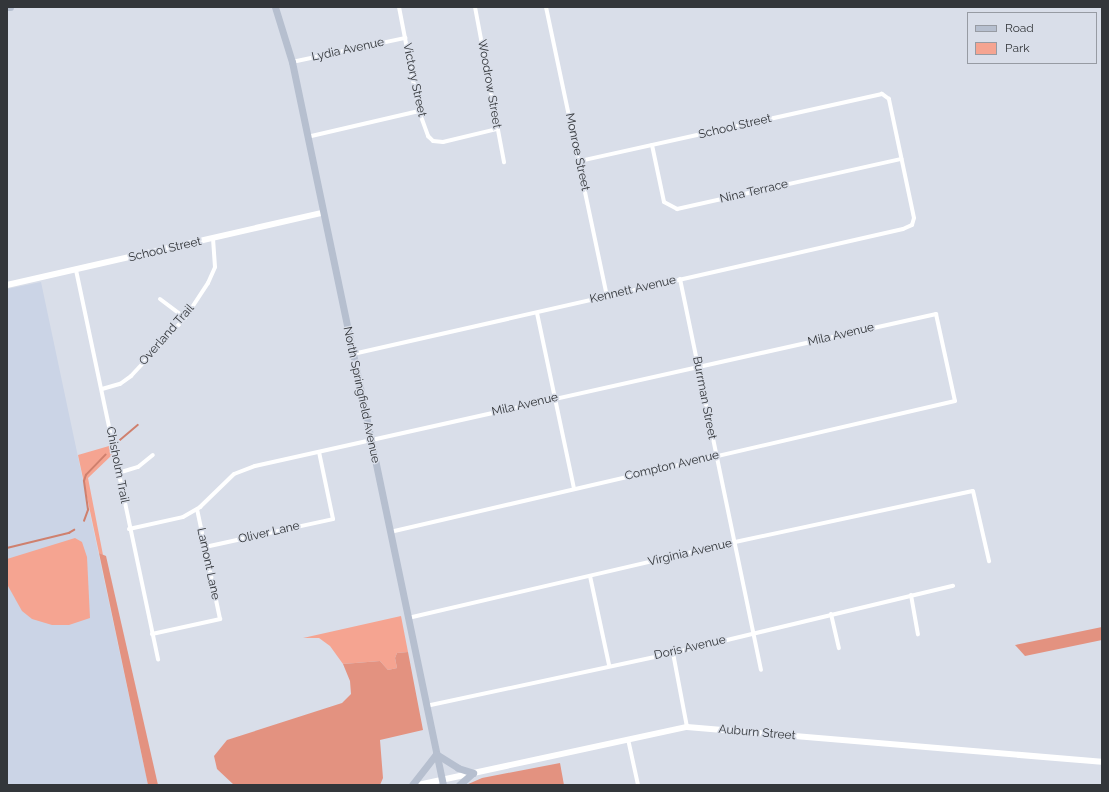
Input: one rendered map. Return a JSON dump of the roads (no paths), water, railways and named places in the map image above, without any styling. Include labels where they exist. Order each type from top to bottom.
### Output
[{"type":"main road","name":"North Springfield Avenue","points":[[275,7],[292,62],[322,213],[443,782]]},
{"type":"main road","name":"School Street","points":[[7,285],[322,213]]},
{"type":"main road","name":"Auburn Street","points":[[418,785],[443,782],[474,773],[687,727],[1102,762]]},
{"type":"main road","points":[[412,785],[436,754],[453,765],[474,773]]},
{"type":"main road","points":[[459,785],[474,773]]},
{"type":"street","name":"Victory Street","points":[[399,7],[419,111],[428,136],[433,141],[443,142],[497,129]]},
{"type":"street","name":"Woodrow Street","points":[[475,7],[504,162]]},
{"type":"street","name":"Monroe Street","points":[[546,7],[580,162],[607,297]]},
{"type":"street","name":"Lydia Avenue","points":[[292,62],[405,38]]},
{"type":"street","name":"School Street","points":[[580,162],[882,94],[889,99],[902,160]]},
{"type":"street","points":[[307,137],[419,111]]},
{"type":"street","name":"Nina Terrace","points":[[652,145],[664,202],[677,209],[902,160]]},
{"type":"street","name":"Kennett Avenue","points":[[353,354],[903,229],[912,225],[914,218],[902,160]]},
{"type":"street","name":"Overland Trail","points":[[102,389],[120,384],[131,376],[185,318],[208,283],[215,267],[213,239]]},
{"type":"street","name":"Chisholm Trail","points":[[76,270],[102,389],[129,529],[158,659]]},
{"type":"street","name":"Burrman Street","points":[[680,279],[715,456],[735,542],[761,670]]},
{"type":"street","points":[[160,300],[185,318]]},
{"type":"street","points":[[537,313],[553,399],[574,488]]},
{"type":"street","name":"Mila Avenue","points":[[129,529],[183,517],[197,509],[234,474],[255,466],[936,314],[955,401]]},
{"type":"street","name":"Compton Avenue","points":[[390,532],[574,488],[955,401]]},
{"type":"street","name":"Oliver Lane","points":[[205,547],[333,519],[319,452]]},
{"type":"street","points":[[118,473],[138,467],[153,455]]},
{"type":"street","name":"Virginia Avenue","points":[[407,618],[735,542],[973,491],[989,561]]},
{"type":"street","name":"Lamont Lane","points":[[152,634],[220,619],[197,509]]},
{"type":"street","points":[[590,576],[609,665]]},
{"type":"street","name":"Doris Avenue","points":[[426,706],[609,665],[673,653],[953,586]]},
{"type":"street","points":[[911,595],[918,634]]},
{"type":"street","points":[[831,614],[839,648]]},
{"type":"street","points":[[673,653],[687,727]]},
{"type":"street","points":[[628,739],[638,785]]},
{"type":"waterway","points":[[120,440],[138,425]]},
{"type":"waterway","points":[[84,521],[88,510],[84,481],[86,475],[105,455]]},
{"type":"waterway","points":[[7,548],[69,533],[74,530]]}]
